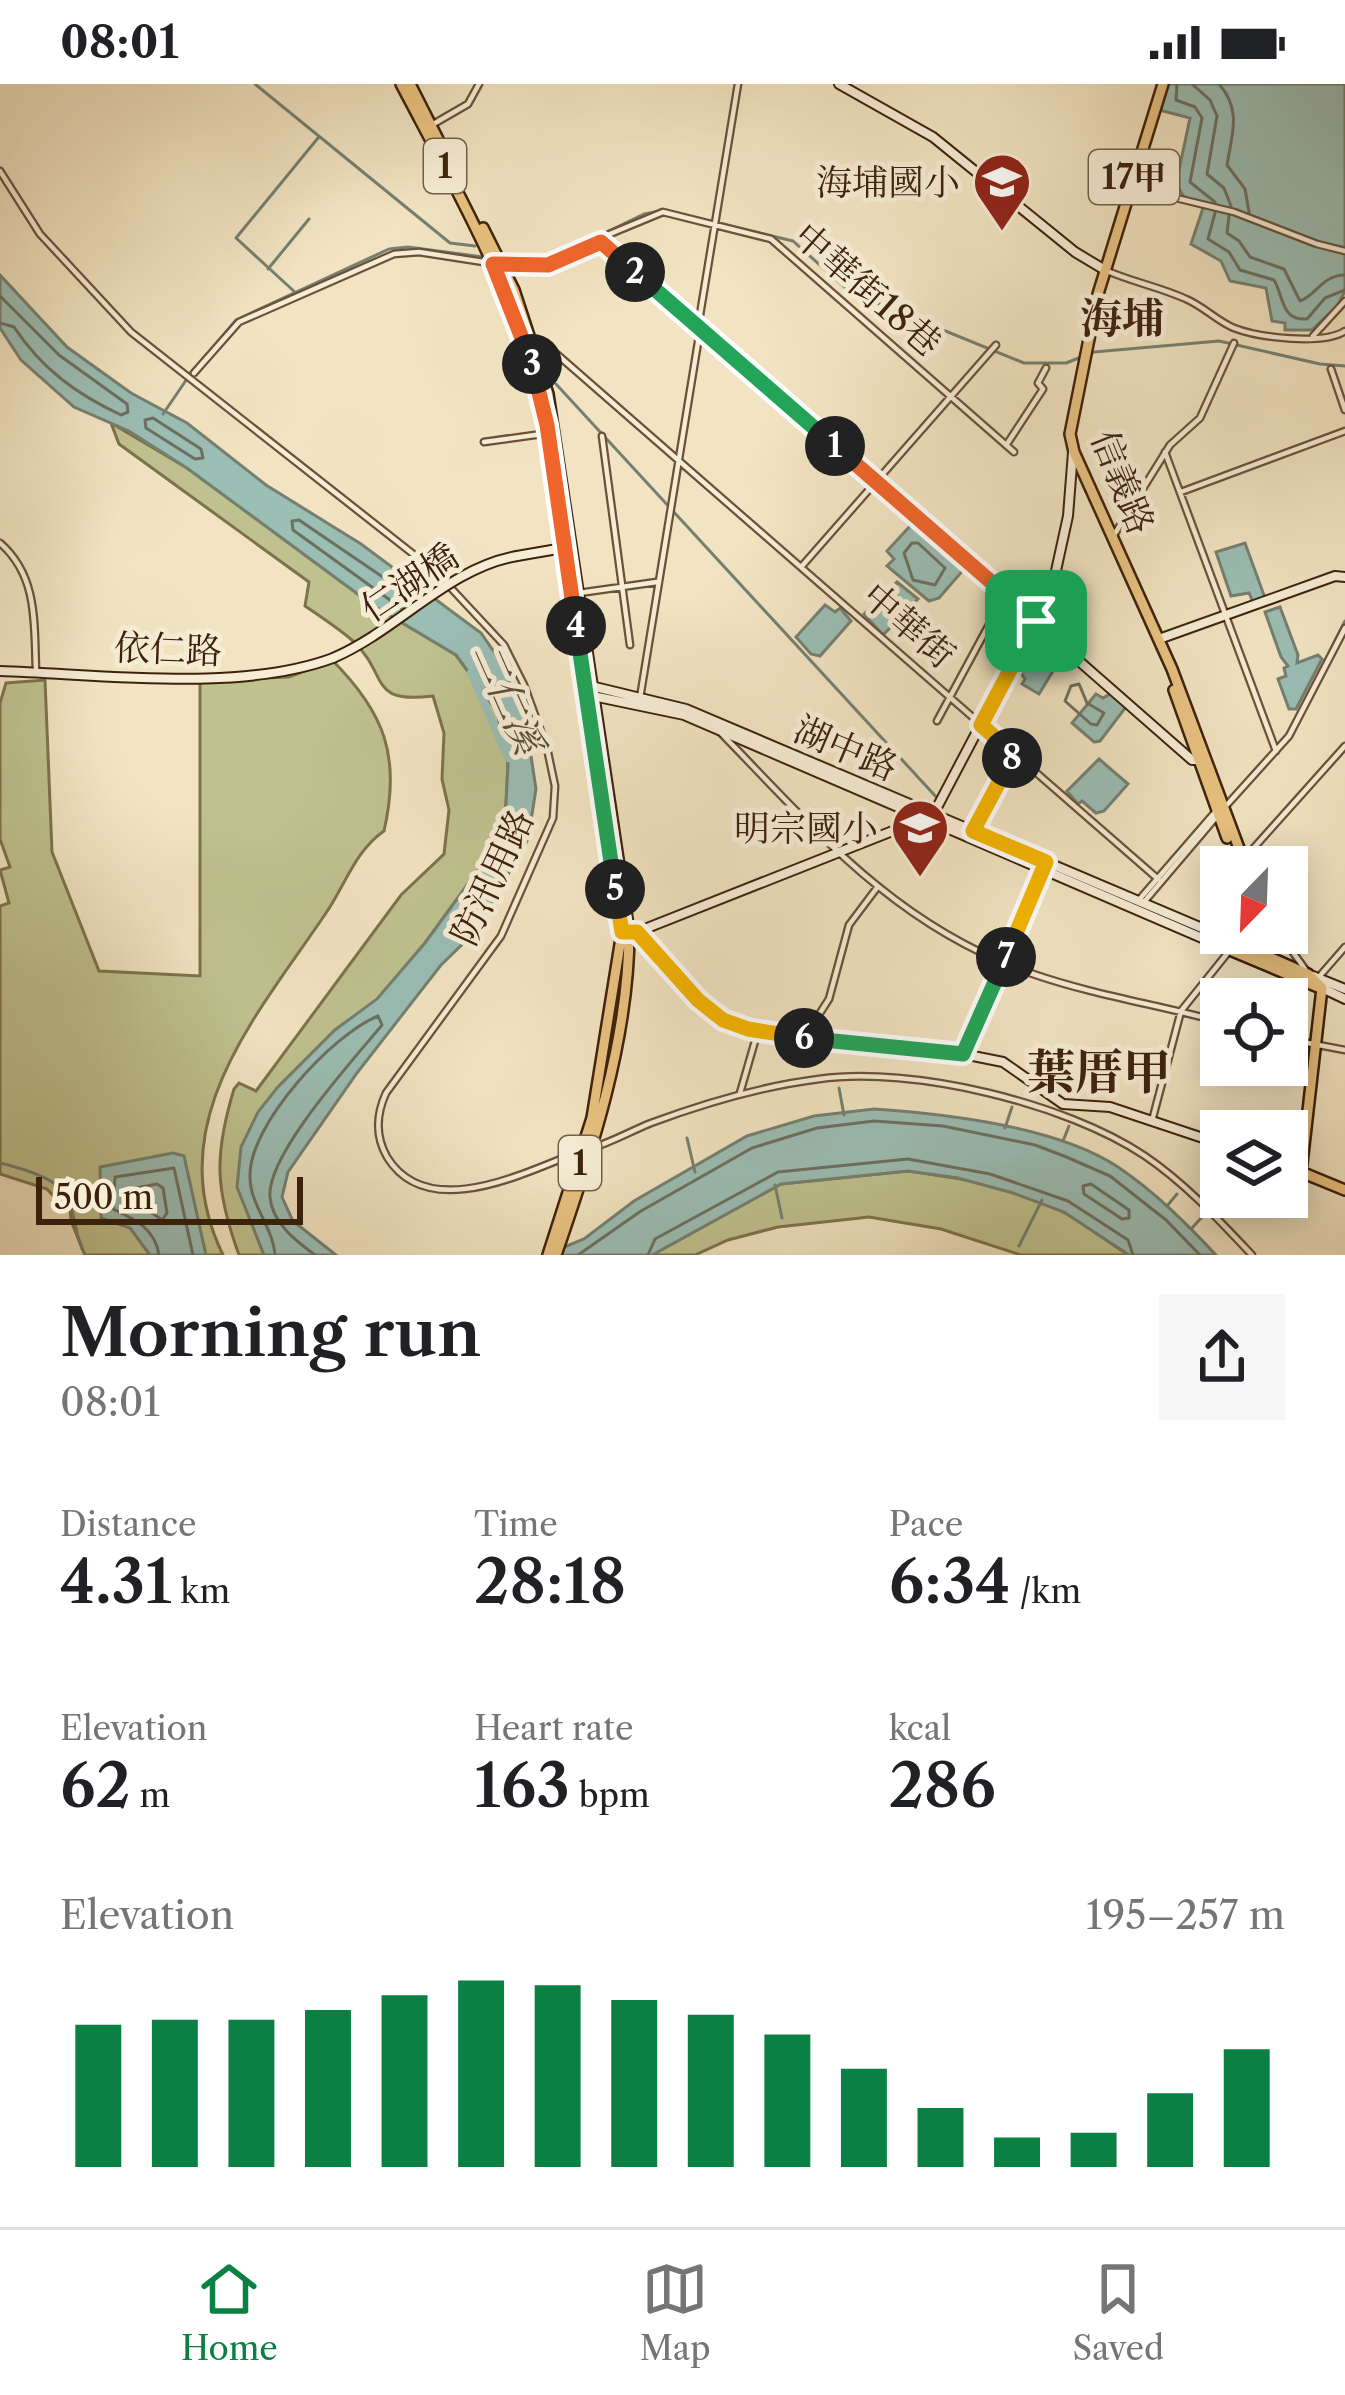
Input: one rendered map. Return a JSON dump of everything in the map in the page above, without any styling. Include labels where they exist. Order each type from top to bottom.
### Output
[{"type":"main road","name":"1","points":[[406,84],[534,344],[550,409],[629,932],[588,1149],[552,1255]]},
{"type":"main road","name":"17甲","points":[[1106,270],[1162,84]]},
{"type":"main road","name":"1","points":[[496,262],[528,348],[548,433],[579,593],[590,691]]},
{"type":"main road","name":"信義路","points":[[1106,270],[1082,358],[1070,434],[1074,452],[1159,639],[1234,846]]},
{"type":"main road","name":"湖中路","points":[[1262,954],[1316,980]]},
{"type":"main road","name":"湖中路","points":[[1262,954],[1316,980]]},
{"type":"main road","points":[[1308,1113],[1316,1045],[1316,980]]},
{"type":"main road","points":[[1308,1175],[1345,1190]]},
{"type":"street","points":[[428,127],[469,104],[479,84]]},
{"type":"street","points":[[639,699],[738,84]]},
{"type":"street","points":[[839,84],[933,136],[1075,252],[1106,270],[1182,297],[1237,329],[1299,339],[1332,337],[1345,331]]},
{"type":"street","name":"防汛用路","points":[[0,171],[40,234],[131,332],[436,572],[504,645],[532,702],[555,786],[553,818],[501,936],[386,1093],[378,1128],[390,1161],[405,1176],[428,1186],[472,1189],[740,1096],[832,1077],[892,1078],[959,1087],[1047,1110],[1097,1129],[1143,1154],[1200,1199],[1252,1255]]},
{"type":"street","points":[[1172,197],[1234,212],[1345,251]]},
{"type":"street","name":"中華街18巷","points":[[601,242],[604,236],[663,212],[715,221],[771,239],[1015,452]]},
{"type":"street","points":[[194,373],[239,322],[394,254],[419,252],[548,265],[601,242],[1192,760],[1202,760]]},
{"type":"street","points":[[1313,336],[1345,301]]},
{"type":"street","name":"中華街","points":[[534,344],[544,343],[1158,879]]},
{"type":"street","points":[[1114,536],[1166,452],[1200,418],[1234,343]]},
{"type":"street","points":[[801,567],[994,347]]},
{"type":"street","points":[[1006,444],[1043,389],[1038,383],[1046,368]]},
{"type":"street","points":[[1331,369],[1345,410]]},
{"type":"street","points":[[1181,492],[1345,431]]},
{"type":"street","points":[[484,442],[548,433]]},
{"type":"street","points":[[602,436],[630,645]]},
{"type":"street","name":"中華街","points":[[933,814],[1052,590],[1074,452]]},
{"type":"street","points":[[1166,452],[1276,751]]},
{"type":"street","points":[[0,543],[17,557],[34,601],[36,672]]},
{"type":"street","name":"仁湖橋","points":[[333,658],[376,638],[467,572],[489,562],[568,547]]},
{"type":"street","points":[[1159,639],[1335,576],[1345,578]]},
{"type":"street","points":[[579,593],[659,582]]},
{"type":"street","points":[[937,721],[1004,595]]},
{"type":"street","points":[[1141,902],[1289,736],[1345,628]]},
{"type":"street","name":"依仁路","points":[[0,670],[244,678],[279,674],[333,658]]},
{"type":"street","name":"湖中路","points":[[590,691],[639,699],[717,726],[1200,927]]},
{"type":"street","points":[[717,726],[834,852],[934,928],[1033,974],[1200,1016]]},
{"type":"street","name":"湖中路","points":[[717,726],[921,817],[1200,928]]},
{"type":"street","points":[[1259,846],[1345,746]]},
{"type":"street","points":[[973,831],[1014,754]]},
{"type":"street","points":[[1141,902],[1219,812]]},
{"type":"street","points":[[933,814],[629,932],[698,1000],[723,1020],[748,1029],[963,1054],[1011,1065],[1063,1104],[1110,1107],[1200,1137]]},
{"type":"street","points":[[963,1054],[1045,866]]},
{"type":"street","points":[[804,1038],[827,1004],[849,925],[876,888]]},
{"type":"street","points":[[1296,954],[1316,980],[1345,947]]},
{"type":"street","points":[[1152,1121],[1181,1011],[1230,954]]},
{"type":"street","name":"湖中路","points":[[1316,980],[1345,989]]},
{"type":"street","name":"湖中路","points":[[1316,980],[1345,999]]},
{"type":"street","points":[[740,1096],[755,1041]]},
{"type":"street","points":[[1308,1044],[1345,1050]]},
{"type":"green space","points":[[111,423],[187,468],[374,606],[456,655],[497,711],[508,764],[505,823],[479,869],[377,1000],[335,1030],[277,1088],[240,1190],[264,1255],[239,1255],[225,1210],[220,1153],[234,1089],[239,1083],[256,1091],[401,895],[444,854],[449,810],[442,779],[444,733],[433,696],[398,696],[388,691],[353,641],[305,606],[309,582],[119,444]]},
{"type":"green space","points":[[332,660],[365,699],[384,738],[389,805],[384,831],[358,858],[224,1074],[209,1116],[202,1160],[206,1207],[223,1255],[85,1255],[71,1221],[70,1205],[61,1204],[47,1189],[0,1174],[0,906],[9,903],[0,870],[10,867],[0,839],[0,703],[6,683],[45,680],[52,852],[99,971],[200,976],[200,681],[289,677]]},
{"type":"green space","points":[[908,1171],[1028,1196],[1073,1218],[1129,1255],[1021,1255],[941,1229],[869,1217],[778,1227],[728,1240],[695,1255],[652,1255],[781,1184]]},
{"type":"water","points":[[1166,84],[1345,84],[1345,291],[1338,305],[1312,330],[1285,330],[1285,323],[1272,321],[1266,288],[1230,281],[1221,261],[1191,244],[1204,205],[1186,200],[1176,184],[1190,118],[1159,110]]},
{"type":"water","name":"二仁溪","points":[[0,275],[67,347],[131,393],[187,423],[266,485],[361,544],[481,633],[501,662],[526,723],[536,789],[528,839],[476,931],[441,965],[288,1172],[282,1197],[293,1221],[336,1255],[264,1255],[237,1187],[241,1147],[258,1112],[277,1088],[335,1030],[377,999],[479,869],[505,823],[508,764],[497,711],[456,655],[374,606],[187,468],[129,431],[74,407],[21,360],[0,328]]},
{"type":"water","points":[[911,525],[965,568],[939,598],[929,601],[887,566],[894,559],[887,551]]},
{"type":"water","points":[[1245,543],[1265,598],[1253,602],[1249,593],[1231,596],[1216,552]]},
{"type":"water","points":[[897,582],[918,599],[883,635],[864,614]]},
{"type":"water","points":[[825,605],[835,612],[840,608],[851,621],[820,656],[811,654],[796,637]]},
{"type":"water","points":[[1280,607],[1297,663],[1318,655],[1322,659],[1296,709],[1289,709],[1278,679],[1286,676],[1288,666],[1265,612]]},
{"type":"water","points":[[1042,633],[1064,653],[1039,694],[1022,684],[1025,679],[1019,670]]},
{"type":"water","points":[[1096,694],[1103,698],[1110,694],[1126,707],[1100,741],[1094,742],[1072,723]]},
{"type":"water","points":[[1099,759],[1128,784],[1104,811],[1096,813],[1082,801],[1078,804],[1067,791]]},
{"type":"water","points":[[874,1109],[1000,1124],[1093,1153],[1145,1187],[1216,1255],[1129,1255],[1064,1212],[958,1178],[908,1171],[781,1184],[652,1255],[545,1255],[584,1239],[634,1201],[747,1136],[814,1116]]},
{"type":"water","points":[[173,1153],[184,1156],[206,1255],[150,1255],[130,1228],[101,1218],[100,1167]]},
{"type":"waterway","points":[[255,84],[450,243],[475,246]]},
{"type":"waterway","points":[[297,294],[236,238],[318,138]]},
{"type":"waterway","points":[[440,170],[467,221]]},
{"type":"waterway","points":[[501,254],[557,256],[644,214],[661,211]]},
{"type":"waterway","points":[[671,212],[793,241],[850,292],[1024,363],[1066,363],[1094,352],[1219,341],[1345,366]]},
{"type":"waterway","points":[[268,269],[309,219]]},
{"type":"waterway","points":[[163,414],[236,320],[389,249],[408,247],[483,257]]},
{"type":"waterway","points":[[556,384],[939,800]]},
{"type":"waterway","points":[[1314,683],[1345,621]]},
{"type":"waterway","name":"二仁溪","points":[[471,673],[508,758]]},
{"type":"waterway","points":[[839,1088],[844,1115]]},
{"type":"waterway","points":[[1005,1128],[1012,1107]]},
{"type":"waterway","points":[[1063,1141],[1069,1126]]},
{"type":"waterway","points":[[687,1138],[695,1172]]},
{"type":"waterway","points":[[0,1163],[38,1175],[63,1191],[85,1255]]},
{"type":"waterway","points":[[775,1185],[782,1218]]},
{"type":"waterway","points":[[1167,1206],[1177,1194]]},
{"type":"waterway","points":[[1019,1246],[1042,1200]]},
{"type":"waterway","points":[[72,1205],[83,1203]]},
{"type":"waterway","points":[[1192,1228],[1201,1218]]},
{"type":"place","name":"海埔國小","points":[[1002,233]]},
{"type":"place","name":"明宗國小","points":[[920,879]]},
{"type":"district","name":"海埔","points":[[1122,318]]},
{"type":"district","name":"葉厝甲","points":[[1099,1071]]},
{"type":"route","points":[[601,242],[1036,621],[981,725],[1014,754],[973,831],[1046,862],[963,1054],[820,1042],[723,1020],[705,1008],[637,932],[622,932],[547,425],[528,348],[493,264],[548,265],[601,242]]}]
